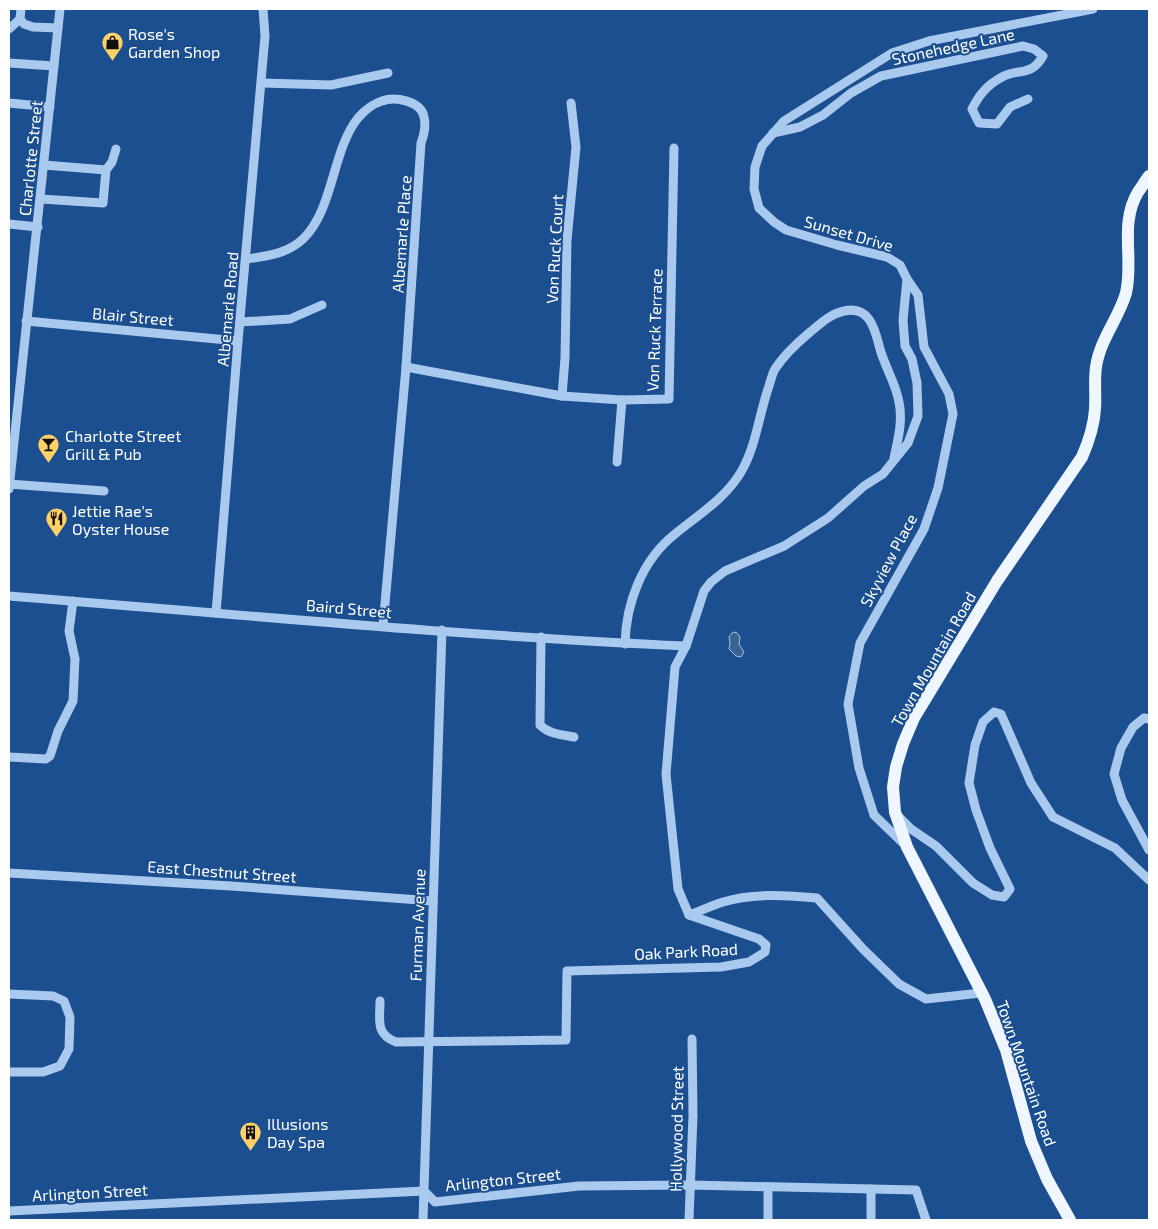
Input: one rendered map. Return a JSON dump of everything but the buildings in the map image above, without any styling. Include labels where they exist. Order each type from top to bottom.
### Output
[{"type":"main road","name":"Town Mountain Road","points":[[1070,1220],[1047,1179],[1031,1141],[1006,1050],[981,993],[907,847],[895,813],[893,786],[903,744],[914,718],[997,581],[1082,457],[1090,438],[1096,408],[1096,368],[1105,336],[1126,294],[1128,220],[1134,200],[1149,176]]},
{"type":"street","points":[[9,29],[20,19],[21,9]]},
{"type":"street","name":"Charlotte Street","points":[[9,490],[60,9]]},
{"type":"street","name":"Albemarle Road","points":[[216,613],[238,341],[262,83],[265,36],[263,9]]},
{"type":"street","name":"Sunset Drive","points":[[906,279],[900,265],[887,257],[786,230],[774,222],[759,208],[754,188],[754,167],[762,146],[784,121],[892,53],[929,41],[1093,9]]},
{"type":"street","points":[[20,19],[24,24],[33,27],[58,28]]},
{"type":"street","name":"Stonehedge Lane","points":[[773,133],[800,127],[822,115],[851,93],[881,76],[1023,46],[1034,49],[1043,56],[1038,66],[1003,76],[981,92],[972,109],[979,123],[997,124],[1010,107],[1028,99]]},
{"type":"street","points":[[9,63],[54,66]]},
{"type":"street","points":[[262,83],[331,86],[388,73]]},
{"type":"street","name":"Albemarle Place","points":[[246,259],[287,251],[303,239],[323,205],[350,130],[369,107],[383,100],[396,99],[412,103],[419,108],[424,116],[424,133],[421,143],[406,367],[384,626]]},
{"type":"street","points":[[9,103],[50,107]]},
{"type":"street","name":"Von Ruck Court","points":[[562,396],[567,240],[576,146],[571,103]]},
{"type":"street","name":"Von Ruck Terrace","points":[[406,367],[562,396],[622,400],[669,399],[674,148]]},
{"type":"street","points":[[41,199],[103,203],[106,170],[112,162],[116,149]]},
{"type":"street","points":[[44,165],[106,170]]},
{"type":"street","points":[[9,224],[38,227]]},
{"type":"street","points":[[906,279],[903,320],[905,346],[912,359],[918,383],[918,416],[908,443],[883,474],[864,486],[828,518],[784,546],[725,571],[711,582],[704,591],[686,646],[675,667],[666,774],[678,889],[689,915],[724,902],[756,897],[780,894],[817,898],[863,949],[899,984],[926,999],[981,993]]},
{"type":"street","name":"Skyview Place","points":[[906,279],[918,295],[924,348],[949,394],[953,414],[938,488],[924,528],[860,643],[848,704],[858,768],[874,815],[907,847]]},
{"type":"street","points":[[240,322],[290,319],[322,305]]},
{"type":"street","points":[[625,644],[626,623],[632,599],[646,566],[657,550],[707,510],[729,488],[741,472],[752,444],[774,370],[787,354],[807,335],[836,313],[849,310],[856,311],[862,313],[872,322],[882,359],[899,402],[900,418],[894,460]]},
{"type":"street","name":"Blair Street","points":[[26,321],[238,341]]},
{"type":"street","points":[[617,462],[622,400]]},
{"type":"street","points":[[9,484],[104,491]]},
{"type":"street","name":"Baird Street","points":[[9,596],[625,644],[686,646]]},
{"type":"street","points":[[9,757],[46,759],[50,756],[58,731],[72,702],[75,659],[69,631],[72,601]]},
{"type":"street","name":"Furman Avenue","points":[[423,1220],[442,630]]},
{"type":"street","points":[[541,637],[540,725],[547,731],[555,734],[574,737]]},
{"type":"street","points":[[895,813],[911,829],[936,846],[973,882],[992,896],[1004,897],[1010,889],[990,848],[976,810],[969,783],[975,744],[983,722],[994,712],[1001,714],[1031,783],[1053,817],[1115,848],[1149,880]]},
{"type":"street","points":[[1149,719],[1144,718],[1133,727],[1121,748],[1114,774],[1122,800],[1149,850]]},
{"type":"street","name":"East Chestnut Street","points":[[9,874],[231,886],[433,901]]},
{"type":"street","name":"Oak Park Road","points":[[429,1042],[566,1040],[567,971],[721,967],[749,962],[765,952],[766,946],[759,939],[689,915]]},
{"type":"street","points":[[9,994],[53,996],[64,1001],[70,1017],[69,1049],[60,1066],[43,1072],[9,1072]]},
{"type":"street","points":[[380,1001],[380,1029],[386,1039],[396,1042],[429,1042]]},
{"type":"street","name":"Hollywood Street","points":[[689,1220],[693,1115],[692,1039]]},
{"type":"street","name":"Arlington Street","points":[[11,1214],[424,1190],[434,1202],[578,1186],[690,1185],[916,1190],[926,1220]]},
{"type":"street","points":[[768,1186],[768,1220]]},
{"type":"street","points":[[870,1189],[871,1220]]},
{"type":"water","points":[[734,632],[740,637],[739,644],[744,652],[741,657],[736,656],[729,649],[729,637]]},
{"type":"place","name":"Rose's Garden Shop","points":[[112,61]]},
{"type":"place","name":"Charlotte Street Grill & Pub","points":[[49,463]]},
{"type":"place","name":"Jettie Rae's Oyster House","points":[[56,538]]},
{"type":"place","name":"Illusions Day Spa","points":[[251,1151]]}]
